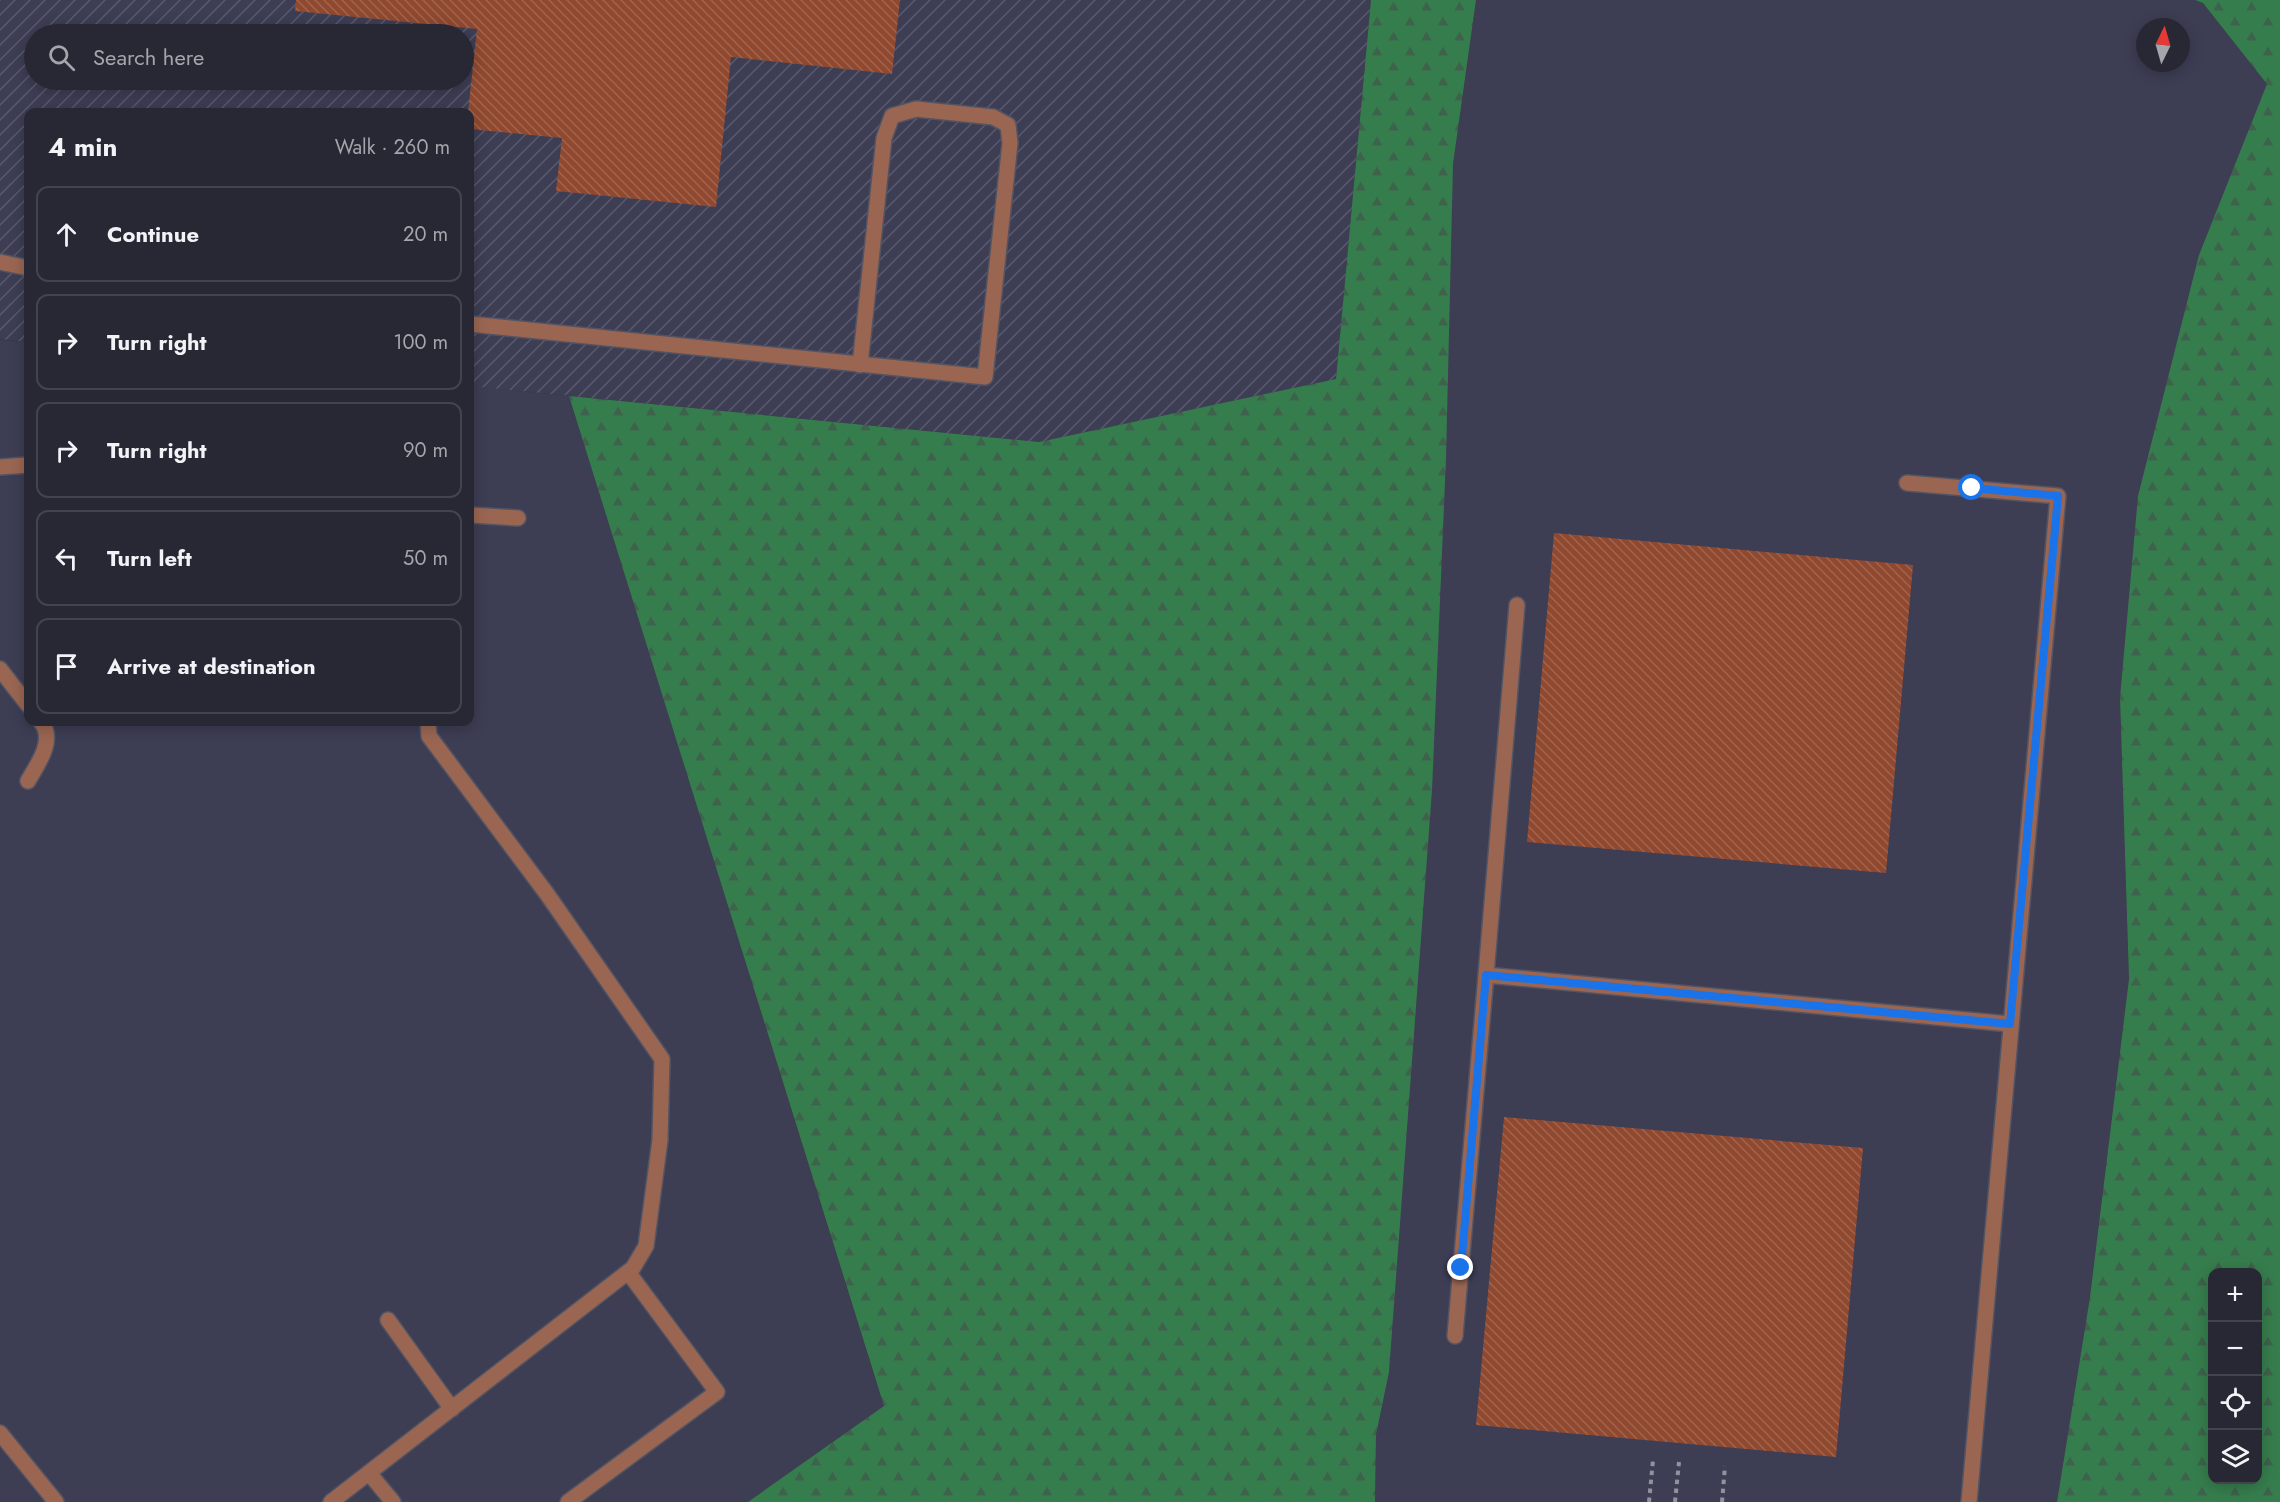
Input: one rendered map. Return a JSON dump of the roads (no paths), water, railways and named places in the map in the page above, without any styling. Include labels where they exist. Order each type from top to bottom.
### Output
[{"type":"lane","points":[[474,324],[860,365],[985,377],[1010,143],[1008,125],[993,117],[916,109],[892,116],[884,138],[860,365]]},
{"type":"lane","points":[[0,262],[24,267]]},
{"type":"lane","points":[[0,467],[24,465]]},
{"type":"lane","points":[[1907,483],[2058,496],[1969,1502]]},
{"type":"lane","points":[[474,515],[518,518]]},
{"type":"lane","points":[[1455,1336],[1517,605]]},
{"type":"lane","points":[[0,669],[24,700]]},
{"type":"lane","points":[[27,781],[45,752],[45,726]]},
{"type":"lane","points":[[331,1502],[628,1272],[646,1246],[660,1140],[662,1059],[547,894],[429,736],[428,726]]},
{"type":"lane","points":[[1486,975],[2010,1024]]},
{"type":"lane","points":[[568,1502],[717,1392],[628,1272]]},
{"type":"lane","points":[[388,1320],[452,1409]]},
{"type":"lane","points":[[0,1433],[56,1502]]},
{"type":"lane","points":[[369,1473],[393,1502]]}]
